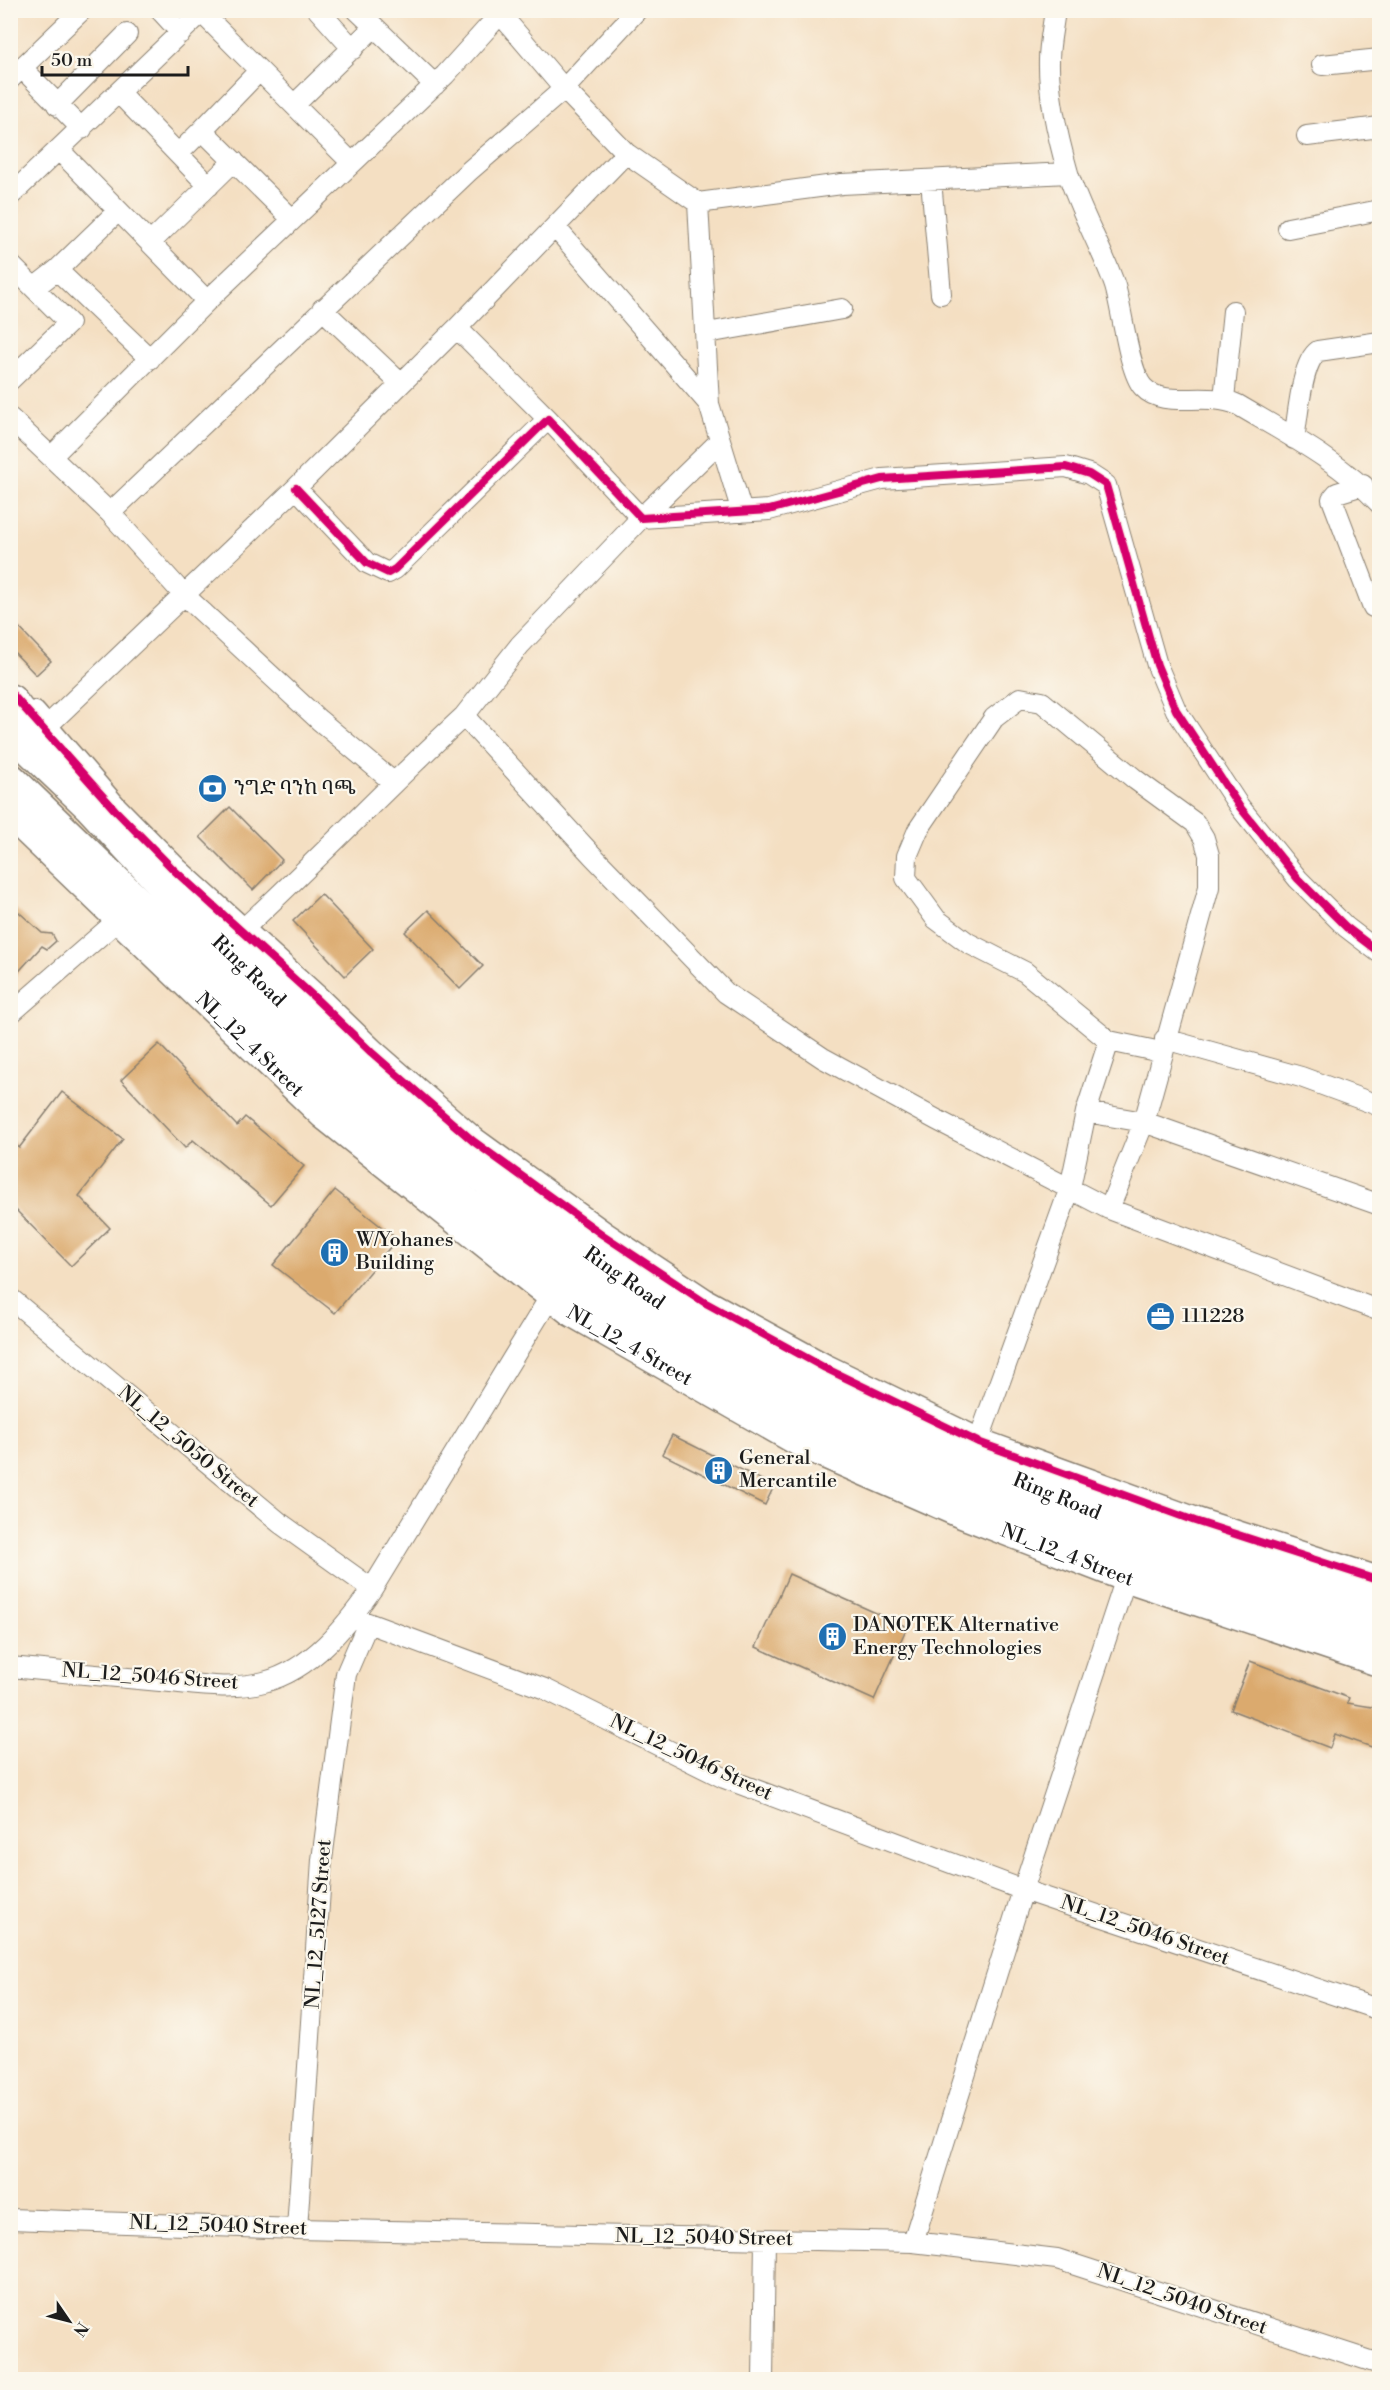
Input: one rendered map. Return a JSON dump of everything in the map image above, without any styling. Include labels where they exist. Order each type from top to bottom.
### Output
[{"type":"highway","points":[[10,701],[90,805]]},
{"type":"highway","name":"Ring Road","points":[[10,729],[90,805],[214,938],[343,1062],[436,1140],[527,1210],[679,1317],[874,1419],[955,1455],[1109,1518],[1380,1608]]},
{"type":"highway","name":"Ring Road","points":[[10,780],[72,837],[322,1082],[391,1142],[466,1204],[639,1324],[838,1435],[973,1494],[1093,1540],[1380,1635]]},
{"type":"highway","points":[[10,797],[72,837]]},
{"type":"street","points":[[82,10],[16,73],[57,105],[82,129]]},
{"type":"street","points":[[160,10],[181,33]]},
{"type":"street","points":[[318,10],[353,49]]},
{"type":"street","points":[[357,10],[435,85]]},
{"type":"street","points":[[110,513],[468,172],[564,89],[637,10]]},
{"type":"street","points":[[1055,10],[1048,60],[1052,96],[1068,173],[1115,287],[1129,351],[1142,386],[1155,396],[1169,400],[1201,397],[1224,399],[1294,439],[1363,485],[1380,504]]},
{"type":"street","points":[[10,196],[60,151],[203,12],[352,163]]},
{"type":"street","points":[[51,457],[207,301],[435,85],[499,12],[564,89],[626,153],[698,203],[842,184],[1068,173]]},
{"type":"street","points":[[294,105],[374,27]]},
{"type":"street","points":[[57,105],[127,34]]},
{"type":"street","points":[[1322,65],[1380,59]]},
{"type":"street","points":[[178,154],[260,71]]},
{"type":"street","points":[[119,93],[209,186]]},
{"type":"street","points":[[1307,136],[1380,128]]},
{"type":"street","points":[[202,130],[292,219]]},
{"type":"street","points":[[60,151],[207,301]]},
{"type":"street","points":[[45,728],[296,488],[626,153]]},
{"type":"street","points":[[151,242],[234,161]]},
{"type":"street","points":[[931,180],[941,294]]},
{"type":"street","points":[[698,203],[707,333],[709,404],[742,512]]},
{"type":"street","points":[[1288,228],[1380,210]]},
{"type":"street","points":[[34,288],[57,270],[118,211]]},
{"type":"street","points":[[555,227],[709,404]]},
{"type":"street","points":[[10,264],[69,323]]},
{"type":"street","points":[[57,270],[150,359]]},
{"type":"street","points":[[10,380],[91,303]]},
{"type":"street","points":[[322,309],[400,383]]},
{"type":"street","points":[[707,333],[842,309]]},
{"type":"street","points":[[1224,399],[1233,311]]},
{"type":"street","points":[[456,328],[548,419],[641,518]]},
{"type":"street","points":[[1294,439],[1306,369],[1312,355],[1318,351],[1380,342]]},
{"type":"street","points":[[10,418],[110,513],[183,594],[319,720],[393,782]]},
{"type":"street","points":[[296,488],[367,563],[388,573],[548,419]]},
{"type":"street","points":[[241,931],[327,851],[393,782],[464,716],[520,645],[641,518],[720,441]]},
{"type":"street","points":[[641,518],[769,510],[882,478],[1066,467],[1089,474],[1106,485],[1157,665],[1176,710],[1239,806],[1298,879],[1346,927],[1380,953]]},
{"type":"street","points":[[1363,485],[1337,493],[1332,499],[1373,607]]},
{"type":"street","points":[[10,692],[45,728],[123,818],[175,871],[371,1052],[473,1141],[603,1235],[735,1318],[825,1368],[978,1442],[1195,1521],[1380,1581]]},
{"type":"street","points":[[1109,1209],[1144,1122],[1163,1046],[1209,887],[1209,855],[1204,837],[1195,823],[1136,780],[1042,702],[1020,699],[994,718],[918,830],[907,856],[906,878],[936,919],[968,943],[1025,972],[1109,1041],[1163,1046],[1301,1077],[1380,1106]]},
{"type":"street","points":[[464,716],[592,855],[726,993],[823,1058],[1109,1209],[1380,1311]]},
{"type":"street","name":"NL_12_4 Street","points":[[10,816],[323,1115],[550,1297],[572,1312],[806,1446],[958,1513],[1126,1578],[1380,1663]]},
{"type":"street","points":[[10,1014],[118,920]]},
{"type":"street","points":[[978,1442],[1070,1188],[1086,1112],[1109,1041]]},
{"type":"street","points":[[1086,1112],[1144,1122],[1380,1205]]},
{"type":"street","points":[[360,1620],[372,1588],[550,1297]]},
{"type":"street","name":"NL_12_5050 Street","points":[[10,1298],[280,1523],[372,1588]]},
{"type":"street","points":[[913,2242],[1023,1890],[1126,1578]]},
{"type":"street","name":"NL_12_5046 Street","points":[[10,1667],[220,1686],[264,1682],[301,1664],[360,1620],[545,1689],[724,1778],[1023,1890],[1380,2010]]},
{"type":"street","name":"NL_12_5127 Street","points":[[297,2229],[322,1860],[346,1674],[360,1620]]},
{"type":"street","name":"NL_12_5040 Street","points":[[10,2219],[297,2229],[913,2242],[1057,2259],[1380,2364]]},
{"type":"street","points":[[763,2379],[765,2239]]},
{"type":"building","points":[[10,618],[51,661],[36,675],[10,648]]},
{"type":"building","points":[[230,807],[282,860],[253,890],[200,837]]},
{"type":"building","points":[[321,894],[373,949],[345,976],[293,921]]},
{"type":"building","points":[[10,904],[42,933],[52,934],[56,941],[47,949],[42,946],[10,981]]},
{"type":"building","points":[[428,910],[483,966],[460,989],[405,932]]},
{"type":"building","points":[[159,1044],[237,1126],[245,1117],[304,1166],[271,1205],[193,1140],[185,1148],[121,1080]]},
{"type":"building","points":[[62,1092],[123,1139],[79,1196],[110,1228],[71,1266],[10,1204],[10,1138],[19,1148]]},
{"type":"building","name":"W/Yohanes Building","points":[[335,1190],[397,1239],[335,1313],[273,1265]]},
{"type":"building","name":"General Mercantile","points":[[672,1435],[774,1486],[765,1505],[662,1454]]},
{"type":"building","name":"DANOTEK Alternative Energy Technologies","points":[[789,1574],[907,1627],[874,1700],[756,1647]]},
{"type":"building","points":[[1250,1661],[1349,1698],[1347,1703],[1372,1707],[1380,1704],[1380,1750],[1335,1734],[1330,1748],[1231,1710]]},
{"type":"cycle path","points":[[296,488],[367,563],[388,573],[395,569],[548,419],[641,518],[769,510],[882,479],[1066,467],[1089,474],[1106,485],[1157,665],[1176,710],[1239,806],[1298,879],[1346,927],[1380,953]]},
{"type":"cycle path","points":[[10,692],[115,810],[175,871],[371,1052],[473,1141],[603,1235],[704,1302],[825,1368],[978,1442],[1195,1521],[1380,1581]]},
{"type":"place","name":"ንግድ ባንከ ባጫ","points":[[213,788]]},
{"type":"place","name":"W/Yohanes Building","points":[[335,1252]]},
{"type":"place","name":"111228","points":[[1161,1316]]},
{"type":"place","name":"General Mercantile","points":[[718,1470]]},
{"type":"place","name":"DANOTEK Alternative Energy Technologies","points":[[832,1637]]}]
